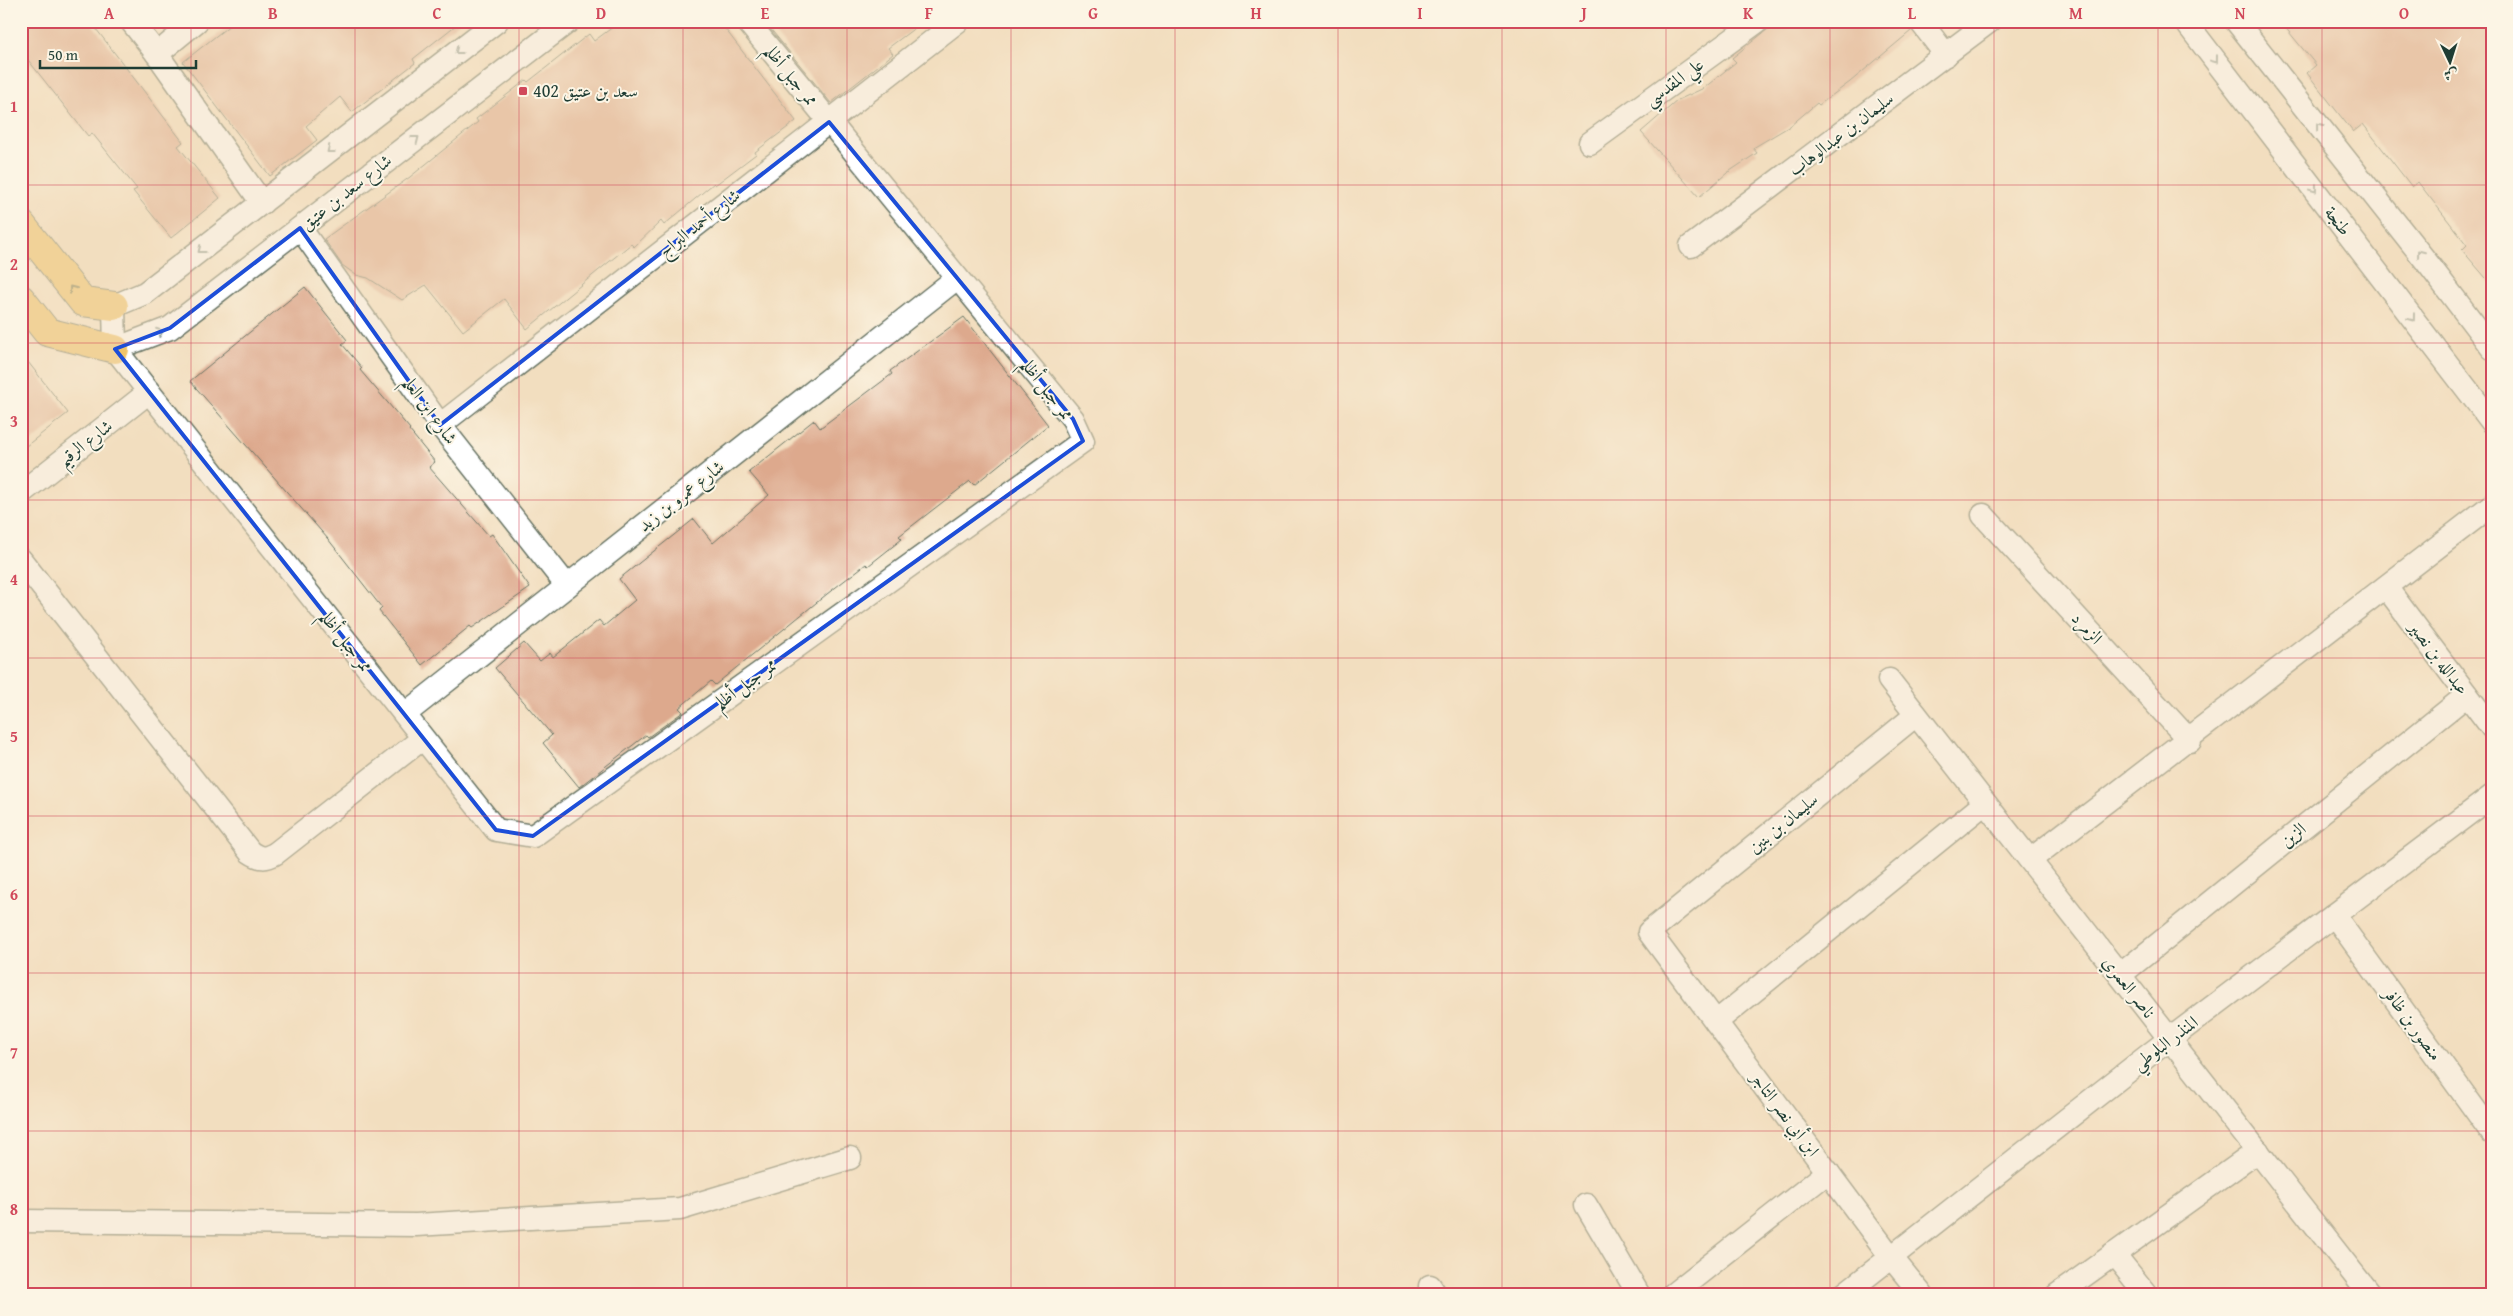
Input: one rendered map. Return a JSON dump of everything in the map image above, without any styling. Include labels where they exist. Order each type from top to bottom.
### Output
[{"type":"main road","points":[[21,224],[82,302],[114,306]]},
{"type":"main road","points":[[21,299],[47,332],[115,349]]},
{"type":"street","points":[[131,21],[157,54],[262,203]]},
{"type":"street","points":[[157,54],[197,21]]},
{"type":"street","points":[[115,349],[114,306],[145,293],[497,21]]},
{"type":"street","name":"شارع سعد بن عتيق","points":[[115,349],[170,328],[569,21]]},
{"type":"street","name":"ممر جبل أظلم","points":[[115,349],[422,739],[496,830],[534,836],[1083,441],[1073,419],[746,21]]},
{"type":"street","name":"شارع أحمد البراج","points":[[440,425],[958,21]]},
{"type":"street","name":"علي المقدسي","points":[[1590,143],[1758,21]]},
{"type":"street","points":[[1920,21],[1946,55]]},
{"type":"street","name":"سليمان بن عبدالوهاب","points":[[1691,246],[1990,21]]},
{"type":"street","name":"طنجة","points":[[2185,21],[2492,422]]},
{"type":"street","points":[[2236,21],[2492,348]]},
{"type":"street","name":"شارع ابن العلم","points":[[300,228],[440,425],[567,586]]},
{"type":"street","name":"شارع عمرو بن زيد","points":[[404,714],[957,278]]},
{"type":"street","name":"شارع الرقيم","points":[[21,493],[149,392]]},
{"type":"street","points":[[2030,860],[2189,740],[2492,505]]},
{"type":"street","name":"الزمرد","points":[[1983,515],[2189,740]]},
{"type":"street","points":[[21,560],[250,852],[259,858],[268,858],[276,853],[422,739]]},
{"type":"street","name":"عبدالله بن نصير","points":[[2386,587],[2492,728]]},
{"type":"street","name":"ناصر العمري","points":[[1889,680],[2370,1295]]},
{"type":"street","name":"الزين","points":[[2120,975],[2467,695]]},
{"type":"street","name":"سليمان بن بنين","points":[[1649,932],[1916,715]]},
{"type":"street","name":"المنذر البلوطي","points":[[1843,1295],[2170,1039],[2492,796]]},
{"type":"street","points":[[1716,1022],[1985,803]]},
{"type":"street","name":"منصور بن ظافر","points":[[2334,915],[2492,1134]]},
{"type":"street","name":"ابن أبي نصر التاجر","points":[[1649,932],[1922,1295]]},
{"type":"street","points":[[2057,1295],[2258,1151]]},
{"type":"street","points":[[21,1221],[416,1225],[680,1209],[850,1158]]},
{"type":"street","points":[[1672,1295],[1828,1172]]},
{"type":"street","points":[[1586,1205],[1640,1295]]},
{"type":"street","points":[[2114,1254],[2147,1295]]},
{"type":"highlighted area","points":[[829,122],[1073,419],[1083,441],[533,836],[496,830],[115,349],[170,328],[300,228],[440,425]]},
{"type":"building","points":[[21,21],[90,21],[183,142],[178,146],[220,198],[171,238],[133,191],[137,189],[92,133],[88,136],[21,51]]},
{"type":"building","points":[[235,21],[461,21],[413,59],[415,63],[352,112],[340,97],[306,126],[317,140],[270,176],[183,62]]},
{"type":"building","points":[[621,21],[719,21],[796,121],[715,185],[714,183],[664,225],[661,221],[634,247],[631,244],[527,329],[504,299],[463,331],[426,285],[402,300],[368,278],[356,275],[342,265],[324,239],[410,177],[478,122],[476,119],[526,80],[528,82],[589,34],[594,41]]},
{"type":"building","points":[[764,21],[924,21],[888,48],[893,54],[831,103]]},
{"type":"building","points":[[1778,21],[1907,21],[1911,31],[1850,82],[1819,105],[1817,103],[1790,126],[1753,148],[1757,153],[1727,173],[1699,197],[1641,132],[1678,100],[1704,88],[1736,62],[1732,58]]},
{"type":"building","points":[[2280,21],[2492,21],[2492,285],[2462,250],[2467,245],[2418,182],[2412,187],[2363,124],[2353,132],[2307,73],[2316,65]]},
{"type":"building","points":[[305,287],[347,340],[342,344],[362,368],[360,370],[435,462],[429,467],[489,536],[492,534],[530,588],[472,628],[470,626],[422,665],[379,611],[382,608],[328,539],[190,381]]},
{"type":"building","points":[[964,317],[1048,425],[974,485],[970,481],[899,536],[902,539],[868,566],[866,564],[827,594],[715,685],[711,681],[679,708],[683,712],[648,737],[646,735],[579,787],[543,743],[552,735],[495,668],[524,643],[540,661],[550,653],[553,657],[599,620],[604,626],[635,600],[619,579],[694,519],[713,543],[769,495],[749,472],[814,420],[820,428],[892,374],[890,371]]},
{"type":"building","points":[[21,353],[68,413],[21,450]]},
{"type":"place","name":"سعد بن عتيق 402","points":[[523,91]]}]
